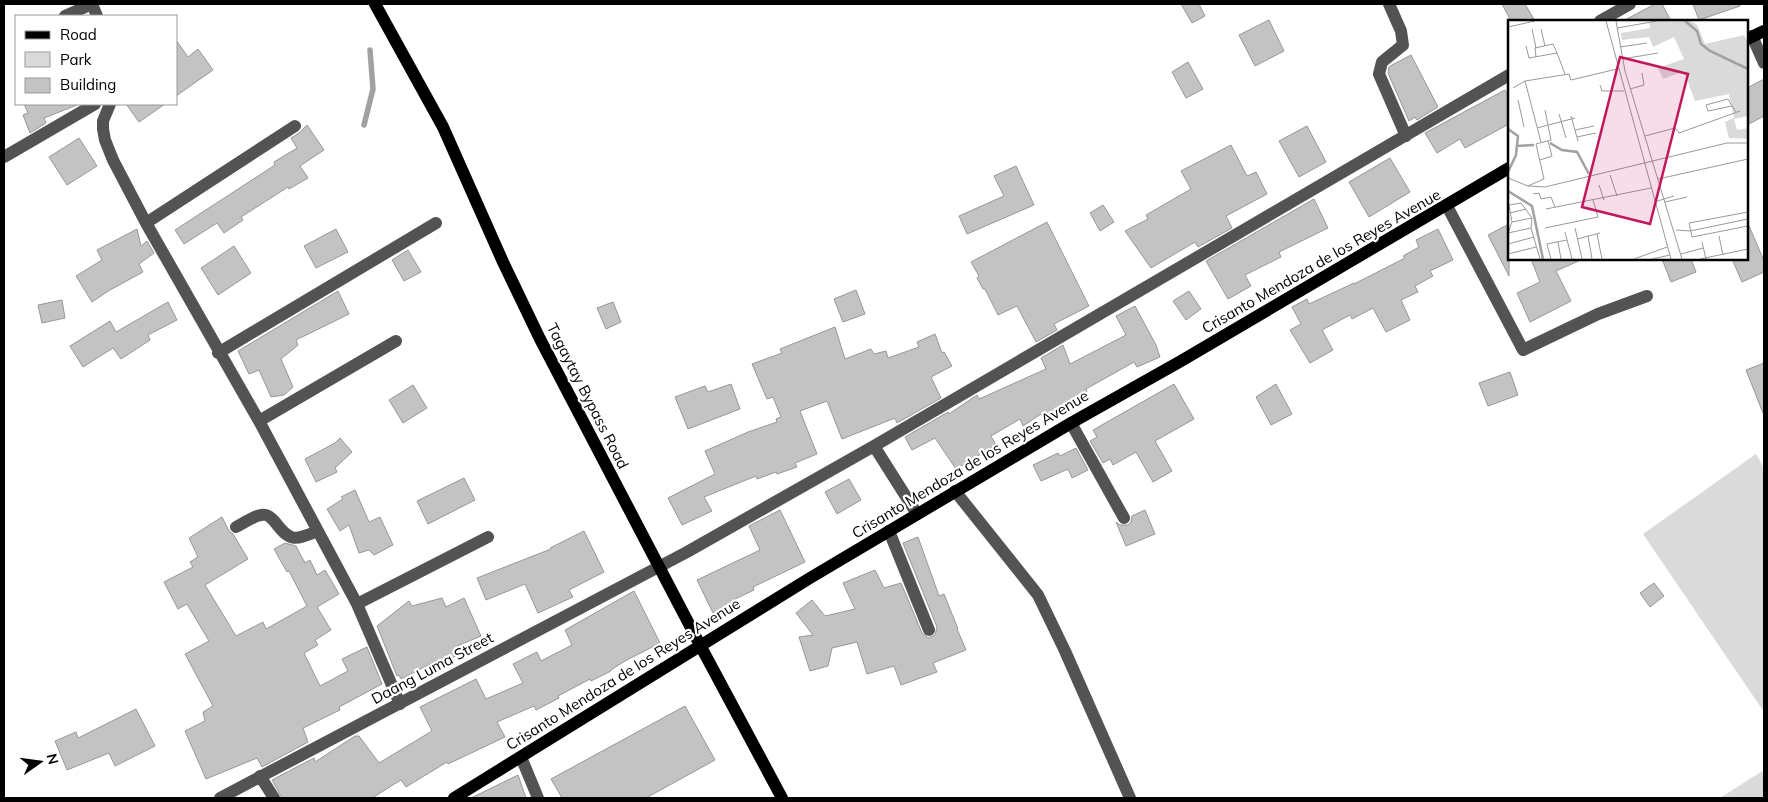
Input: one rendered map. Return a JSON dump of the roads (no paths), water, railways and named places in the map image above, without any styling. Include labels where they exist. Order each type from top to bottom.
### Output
[{"type":"main road","name":"Tagaytay Bypass Road","points":[[375,4],[444,127],[503,262],[540,340],[782,798]]},
{"type":"main road","points":[[1749,38],[1764,30]]},
{"type":"main road","name":"Crisanto Mendoza de los Reyes Avenue","points":[[454,798],[955,491],[1071,423],[1181,362],[1508,169]]},
{"type":"street","points":[[67,15],[92,4]]},
{"type":"street","points":[[1389,4],[1401,31],[1403,45],[1382,62],[1379,74],[1406,136]]},
{"type":"street","points":[[1602,20],[1627,5]]},
{"type":"street","points":[[1749,38],[1764,63]]},
{"type":"street","name":"Daang Luma Street","points":[[220,798],[659,567],[874,446],[1508,76]]},
{"type":"street","points":[[4,157],[93,105]]},
{"type":"street","points":[[110,105],[103,121],[105,140],[113,160],[218,352],[259,421],[357,604],[400,704]]},
{"type":"street","points":[[146,223],[295,126]]},
{"type":"street","points":[[1447,206],[1523,350],[1598,314],[1648,296]]},
{"type":"street","points":[[218,352],[436,223]]},
{"type":"street","points":[[259,421],[396,341]]},
{"type":"street","points":[[1071,423],[1124,518]]},
{"type":"street","points":[[874,446],[917,514]]},
{"type":"street","points":[[955,491],[1038,595],[1130,798]]},
{"type":"street","points":[[236,526],[265,515],[272,518],[286,536],[290,538],[299,539],[318,531]]},
{"type":"street","points":[[889,531],[929,630]]},
{"type":"street","points":[[357,604],[488,537]]},
{"type":"street","points":[[521,757],[538,798]]},
{"type":"street","points":[[260,776],[274,798]]},
{"type":"waterway","points":[[364,125],[373,89],[370,50]]}]
